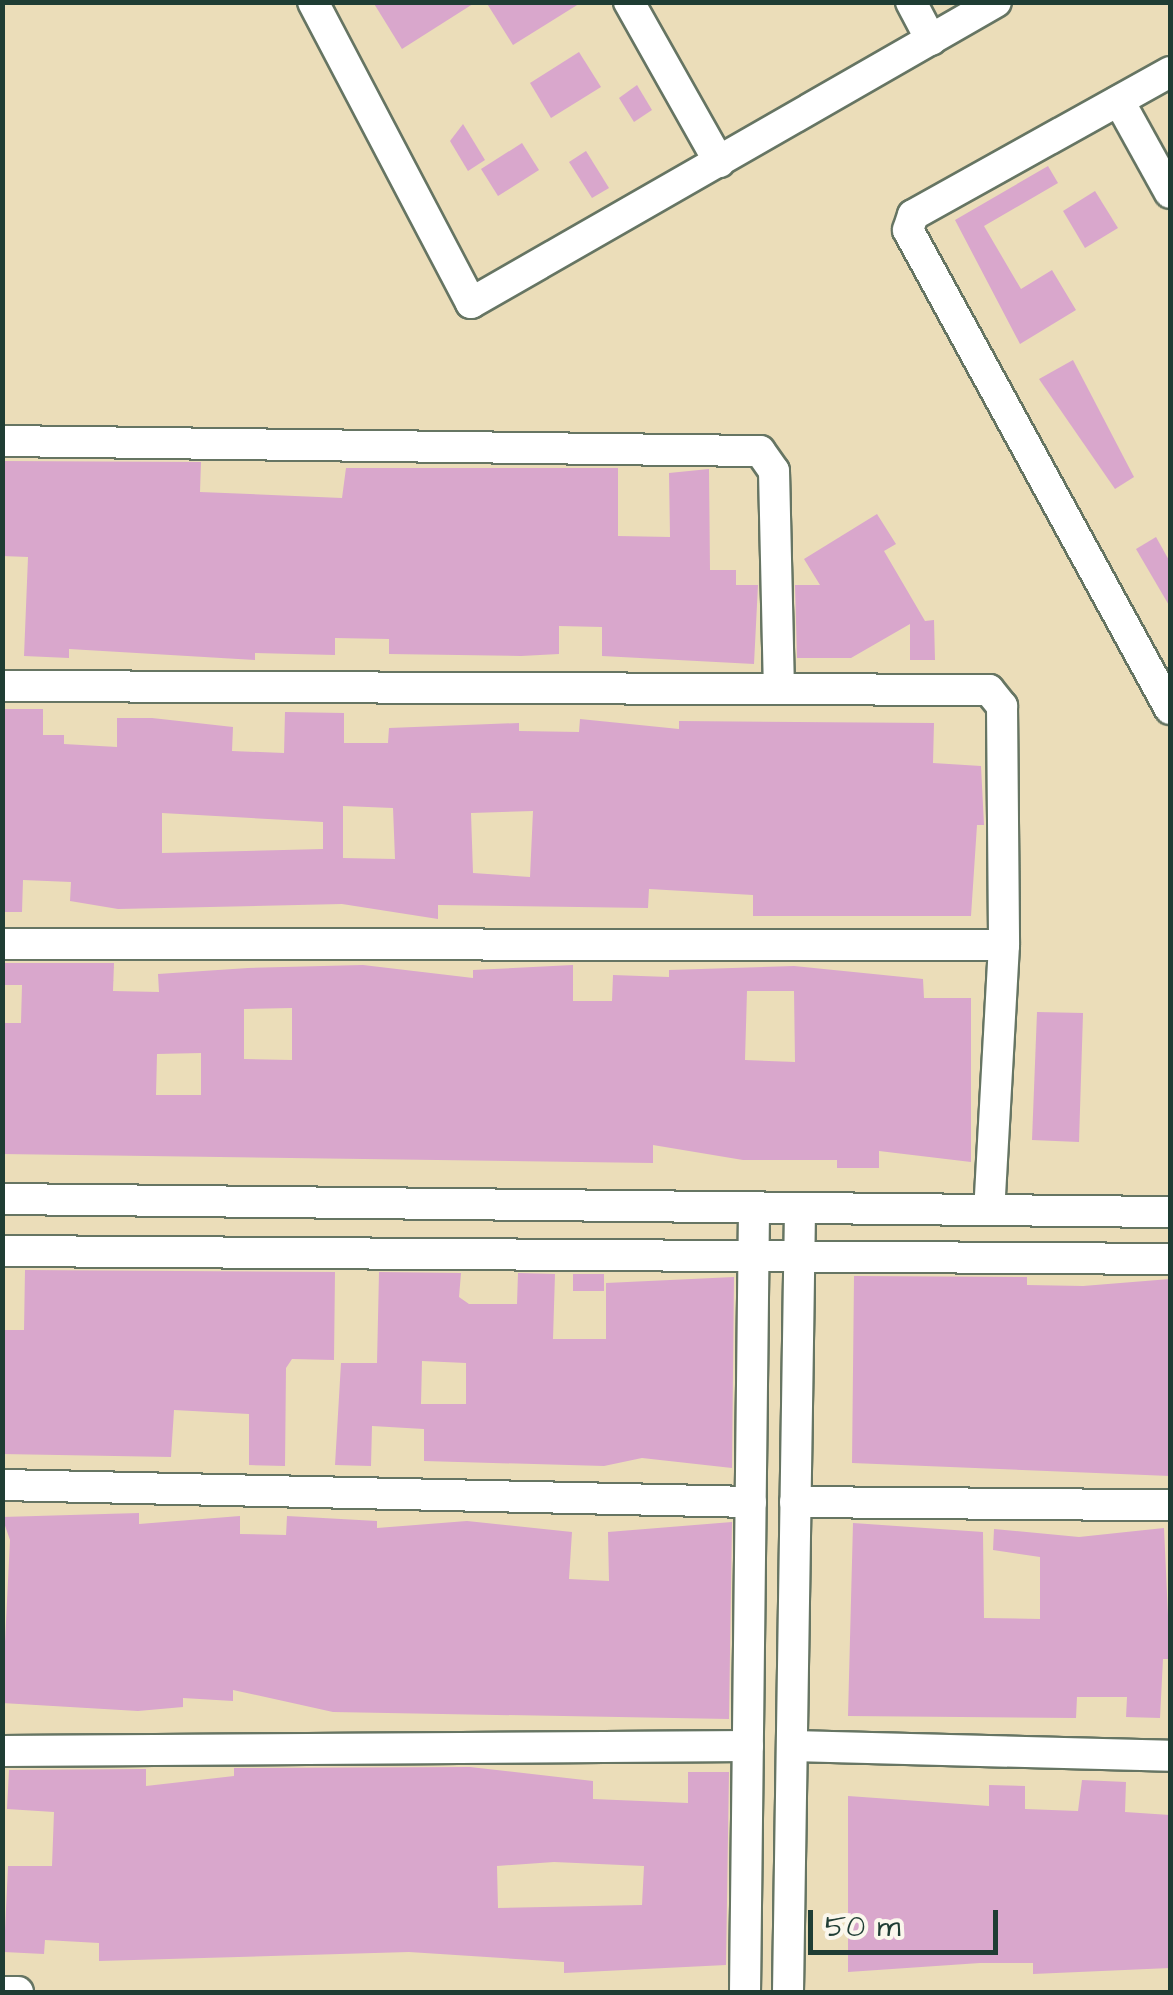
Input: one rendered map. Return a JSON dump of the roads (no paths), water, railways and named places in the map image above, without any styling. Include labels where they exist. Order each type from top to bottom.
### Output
[{"type":"street","points":[[314,2],[471,303],[996,2]]},
{"type":"street","points":[[630,2],[719,162]]},
{"type":"street","points":[[911,2],[932,40]]},
{"type":"street","points":[[1170,72],[913,215],[908,230],[1170,709]]},
{"type":"street","points":[[1119,101],[1170,193]]},
{"type":"street","points":[[2,442],[760,451],[774,470],[779,689]]},
{"type":"street","points":[[2,686],[779,689],[1000,696],[1004,946],[989,1210]]},
{"type":"street","points":[[2,944],[1004,946]]},
{"type":"street","points":[[2,1198],[1170,1212]]},
{"type":"street","points":[[745,1992],[754,1208]]},
{"type":"street","points":[[788,1992],[800,1208]]},
{"type":"street","points":[[2,1250],[1170,1260]]},
{"type":"street","points":[[2,1484],[751,1502]]},
{"type":"street","points":[[795,1502],[1170,1504]]},
{"type":"street","points":[[2,1751],[748,1746]]},
{"type":"street","points":[[792,1746],[1170,1756]]},
{"type":"street","points":[[2,1992],[18,1992]]}]
